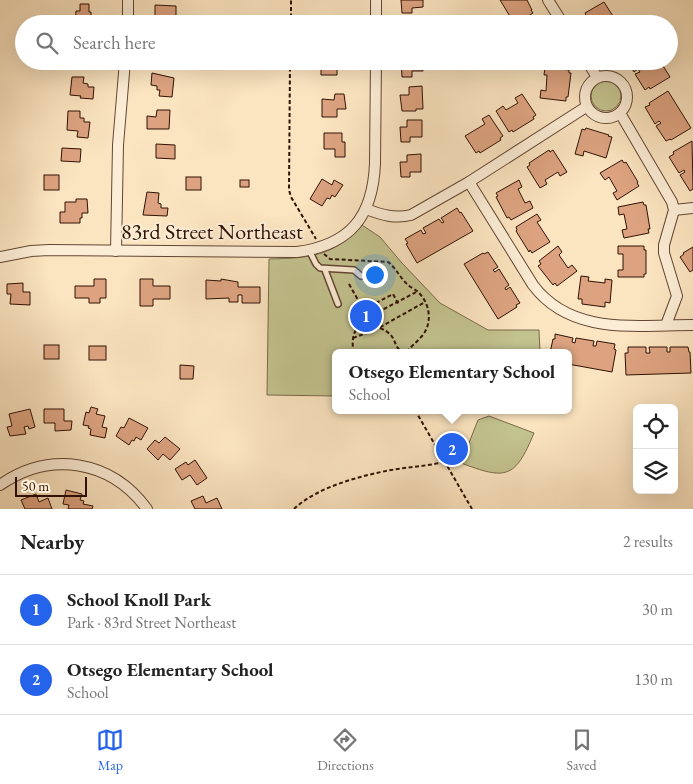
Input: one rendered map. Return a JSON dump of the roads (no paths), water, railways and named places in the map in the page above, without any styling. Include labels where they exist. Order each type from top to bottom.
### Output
[{"type":"street","points":[[128,0],[128,15]]},
{"type":"street","points":[[376,0],[376,15]]},
{"type":"street","points":[[548,0],[557,15]]},
{"type":"street","points":[[116,251],[118,145],[124,70]]},
{"type":"street","points":[[376,70],[375,180],[366,209],[392,217],[402,218],[411,215],[469,182],[586,107]]},
{"type":"street","points":[[593,70],[597,77]]},
{"type":"street","points":[[611,76],[623,84],[627,97],[626,104],[620,113],[610,118],[597,116],[586,107],[584,93],[586,86],[597,77],[611,76]]},
{"type":"street","points":[[620,113],[669,197],[674,210],[664,245],[666,262],[677,296],[666,325]]},
{"type":"street","points":[[469,182],[527,276],[536,288],[554,305],[577,319],[609,326],[693,326]]},
{"type":"street","points":[[674,210],[693,208]]},
{"type":"street","name":"83rd Street Northeast","points":[[0,257],[31,251],[49,250],[297,252],[321,248],[334,243],[347,233],[366,209]]},
{"type":"street","points":[[0,485],[23,471],[44,466],[70,464],[97,470],[126,485],[139,497],[147,509]]},
{"type":"lane","points":[[309,250],[320,268],[326,270],[354,270],[361,276]]},
{"type":"lane","points":[[326,270],[338,304]]},
{"type":"place","name":"School Knoll Park","points":[[366,316]]},
{"type":"place","name":"Otsego Elementary School","points":[[452,449]]}]
